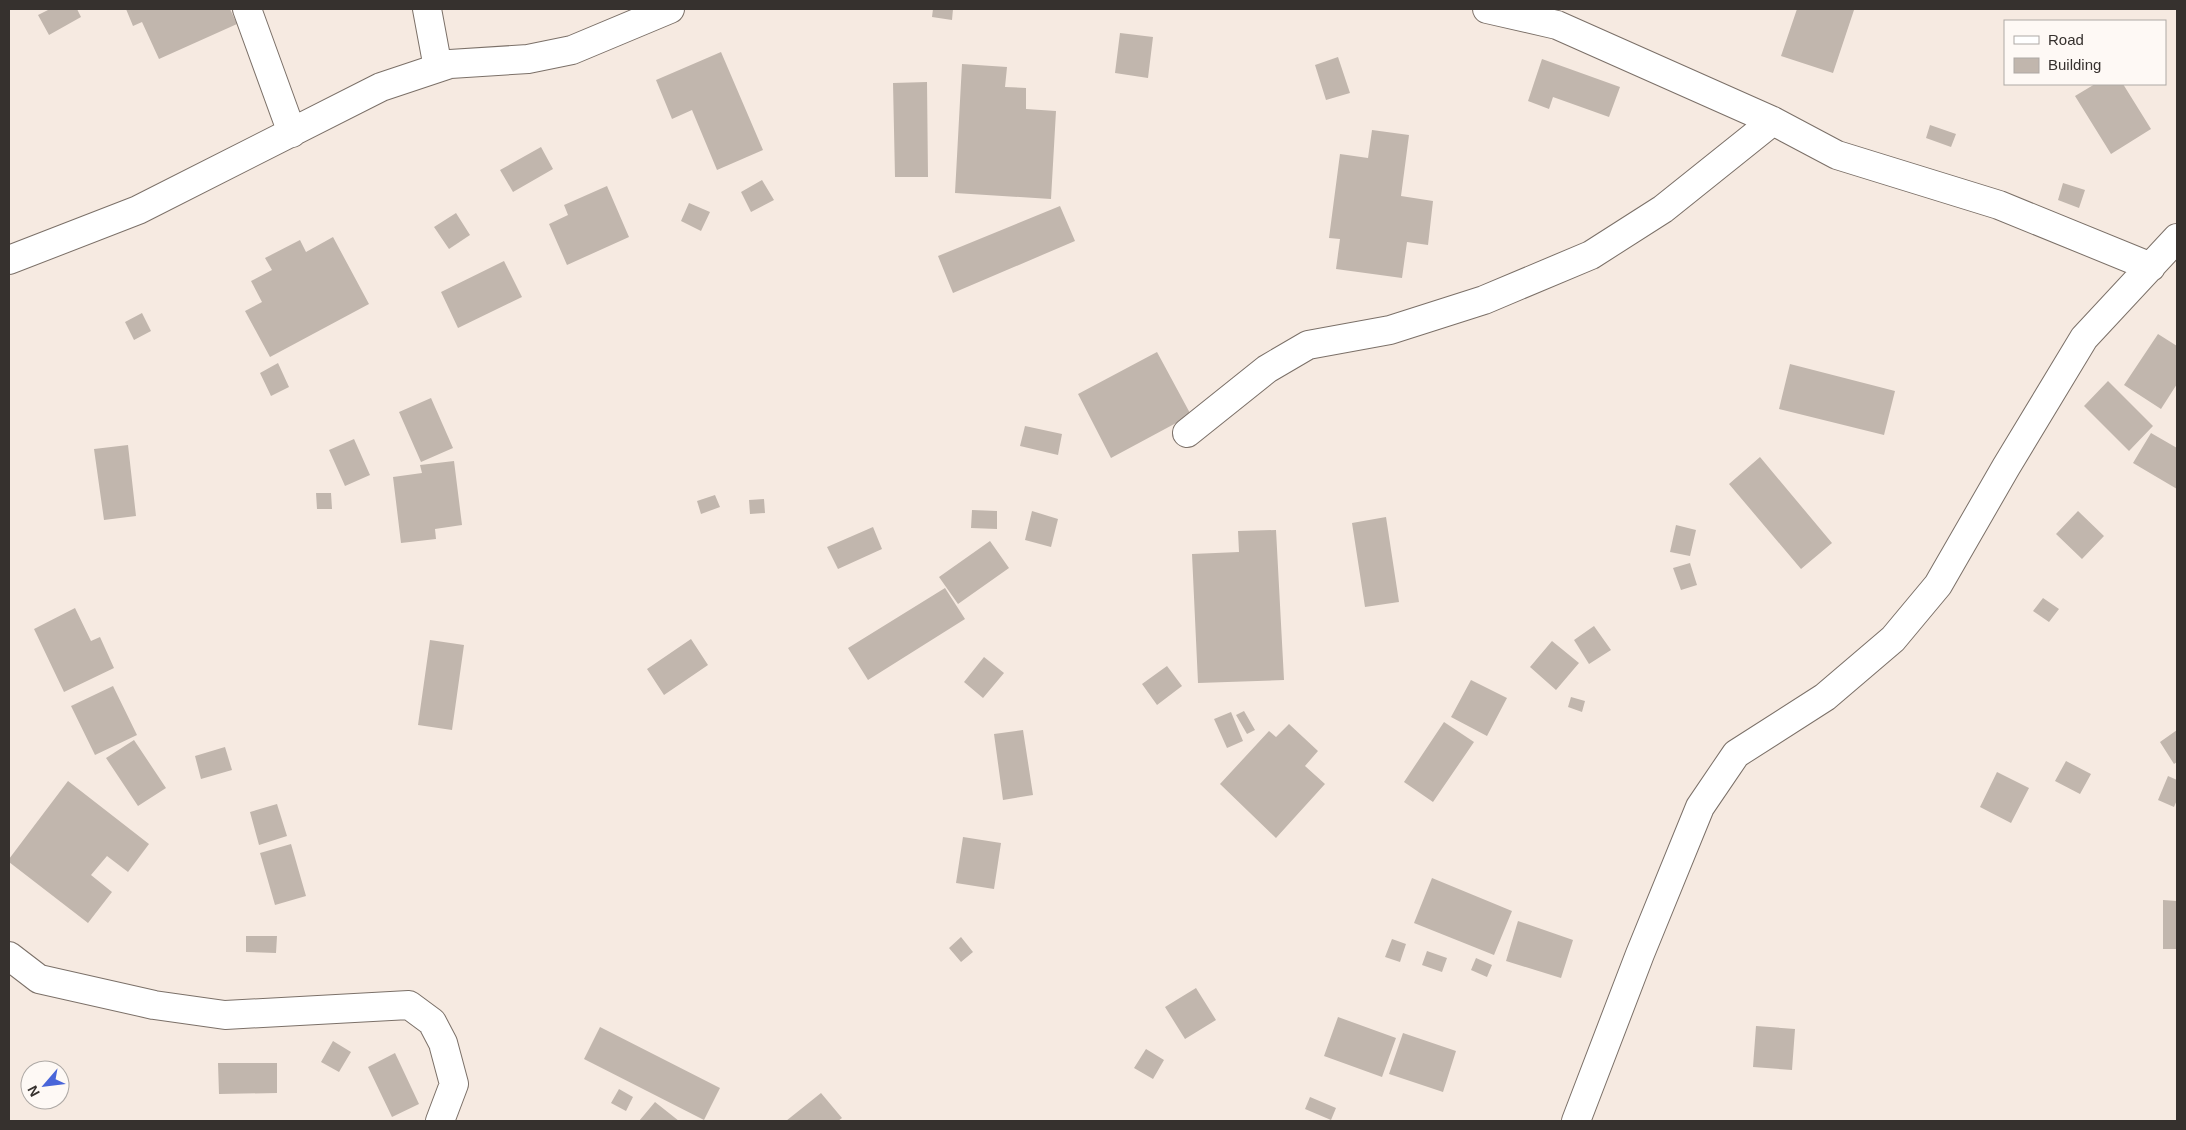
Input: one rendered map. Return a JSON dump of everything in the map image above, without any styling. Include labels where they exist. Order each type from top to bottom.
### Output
[{"type":"street","points":[[247,9],[292,133]]},
{"type":"street","points":[[427,9],[438,68]]},
{"type":"street","points":[[1486,9],[1556,25],[1773,121],[1837,155],[1999,205],[2151,267]]},
{"type":"street","points":[[9,260],[138,210],[381,86],[450,64],[528,59],[572,50],[660,11]]},
{"type":"street","points":[[1186,433],[1268,369],[1308,345],[1390,330],[1484,300],[1591,255],[1663,209],[1773,121]]},
{"type":"street","points":[[1576,1121],[1640,954],[1700,807],[1736,754],[1825,697],[1894,639],[1938,585],[2006,467],[2084,338],[2177,238]]},
{"type":"street","points":[[9,956],[39,979],[154,1005],[225,1015],[409,1005],[432,1022],[443,1043],[454,1084],[440,1121]]},
{"type":"building","points":[[50,9],[77,9],[81,17],[49,35],[38,15]]},
{"type":"building","points":[[126,9],[230,9],[237,24],[159,59],[142,22],[133,26]]},
{"type":"building","points":[[933,9],[953,9],[952,20],[932,17]]},
{"type":"building","points":[[1797,9],[1854,10],[1833,73],[1781,56]]},
{"type":"building","points":[[1120,33],[1153,37],[1148,78],[1115,73]]},
{"type":"building","points":[[721,52],[763,150],[717,170],[692,110],[672,119],[656,80]]},
{"type":"building","points":[[1338,57],[1350,93],[1326,100],[1315,65]]},
{"type":"building","points":[[1542,59],[1620,87],[1609,117],[1553,97],[1549,109],[1528,101]]},
{"type":"building","points":[[962,64],[1007,67],[1005,87],[1026,88],[1026,109],[1056,111],[1051,199],[955,193]]},
{"type":"building","points":[[927,82],[928,177],[895,177],[893,83]]},
{"type":"building","points":[[2093,85],[2124,85],[2151,129],[2111,154],[2075,96]]},
{"type":"building","points":[[1930,125],[1956,134],[1951,147],[1926,138]]},
{"type":"building","points":[[1372,130],[1409,135],[1401,196],[1433,201],[1428,245],[1407,242],[1402,278],[1336,269],[1340,239],[1329,238],[1340,154],[1368,158]]},
{"type":"building","points":[[541,147],[553,169],[513,192],[500,170]]},
{"type":"building","points":[[762,180],[774,200],[751,212],[741,192]]},
{"type":"building","points":[[2063,183],[2085,190],[2079,208],[2058,200]]},
{"type":"building","points":[[607,186],[629,237],[567,265],[549,224],[568,215],[564,205]]},
{"type":"building","points":[[689,203],[710,212],[701,231],[681,221]]},
{"type":"building","points":[[1060,206],[1075,241],[953,293],[938,256]]},
{"type":"building","points":[[456,213],[470,235],[449,249],[434,227]]},
{"type":"building","points":[[333,237],[369,304],[270,357],[245,311],[262,302],[251,281],[272,270],[265,258],[300,240],[306,252]]},
{"type":"building","points":[[504,261],[522,297],[458,328],[441,292]]},
{"type":"building","points":[[142,313],[151,331],[134,340],[125,322]]},
{"type":"building","points":[[2158,334],[2177,346],[2177,384],[2161,409],[2124,385]]},
{"type":"building","points":[[1157,352],[1191,415],[1111,458],[1078,394]]},
{"type":"building","points":[[278,363],[289,387],[271,396],[260,373]]},
{"type":"building","points":[[1790,364],[1895,391],[1884,435],[1779,409]]},
{"type":"building","points":[[2108,381],[2153,426],[2129,451],[2084,406]]},
{"type":"building","points":[[431,398],[453,448],[421,462],[399,412]]},
{"type":"building","points":[[1025,426],[1062,434],[1058,455],[1020,446]]},
{"type":"building","points":[[2151,433],[2177,448],[2177,489],[2133,463]]},
{"type":"building","points":[[354,439],[370,475],[345,486],[329,450]]},
{"type":"building","points":[[128,445],[136,516],[104,520],[94,449]]},
{"type":"building","points":[[1760,457],[1832,543],[1801,569],[1729,484]]},
{"type":"building","points":[[454,461],[462,525],[435,529],[436,539],[401,543],[393,477],[422,473],[420,465]]},
{"type":"building","points":[[316,493],[331,493],[332,509],[317,509]]},
{"type":"building","points":[[715,495],[720,507],[701,514],[697,501]]},
{"type":"building","points":[[764,499],[765,513],[750,514],[749,500]]},
{"type":"building","points":[[972,510],[997,511],[997,529],[971,528]]},
{"type":"building","points":[[1032,511],[1058,519],[1051,547],[1025,540]]},
{"type":"building","points":[[2078,511],[2104,536],[2082,559],[2056,534]]},
{"type":"building","points":[[1386,517],[1399,602],[1365,607],[1352,523]]},
{"type":"building","points":[[1676,525],[1696,530],[1690,556],[1670,552]]},
{"type":"building","points":[[873,527],[882,549],[838,569],[827,547]]},
{"type":"building","points":[[1276,530],[1284,680],[1198,683],[1192,554],[1239,552],[1238,531]]},
{"type":"building","points":[[990,541],[1009,568],[958,604],[939,577]]},
{"type":"building","points":[[1690,563],[1697,585],[1681,590],[1673,568]]},
{"type":"building","points":[[945,588],[965,619],[868,680],[848,648]]},
{"type":"building","points":[[2043,598],[2059,609],[2049,622],[2033,611]]},
{"type":"building","points":[[75,608],[91,641],[100,637],[114,668],[64,692],[34,629]]},
{"type":"building","points":[[1594,626],[1611,650],[1589,664],[1574,640]]},
{"type":"building","points":[[691,639],[708,665],[664,695],[647,669]]},
{"type":"building","points":[[430,640],[464,645],[452,730],[418,725]]},
{"type":"building","points":[[1552,641],[1579,663],[1556,690],[1530,667]]},
{"type":"building","points":[[984,657],[1004,673],[983,698],[964,682]]},
{"type":"building","points":[[1167,666],[1182,686],[1157,705],[1142,684]]},
{"type":"building","points":[[1471,680],[1507,698],[1487,736],[1451,717]]},
{"type":"building","points":[[113,686],[137,735],[95,755],[71,706]]},
{"type":"building","points":[[1571,697],[1585,701],[1582,712],[1568,707]]},
{"type":"building","points":[[1244,711],[1255,730],[1247,734],[1236,715]]},
{"type":"building","points":[[1231,712],[1243,741],[1227,748],[1214,719]]},
{"type":"building","points":[[1444,722],[1474,742],[1433,802],[1404,782]]},
{"type":"building","points":[[1289,724],[1318,751],[1305,766],[1325,784],[1276,838],[1220,784],[1269,731],[1276,737]]},
{"type":"building","points":[[1023,730],[1033,795],[1003,800],[994,734]]},
{"type":"building","points":[[2177,730],[2177,762],[2174,764],[2160,742]]},
{"type":"building","points":[[134,740],[166,788],[138,806],[106,758]]},
{"type":"building","points":[[225,747],[232,770],[201,779],[195,756]]},
{"type":"building","points":[[2066,761],[2091,774],[2080,794],[2055,781]]},
{"type":"building","points":[[1997,772],[2029,788],[2011,823],[1980,807]]},
{"type":"building","points":[[2168,776],[2177,780],[2177,800],[2174,807],[2158,800]]},
{"type":"building","points":[[68,781],[149,844],[128,872],[107,856],[91,875],[112,892],[88,923],[9,862],[9,859]]},
{"type":"building","points":[[277,804],[287,836],[259,845],[250,812]]},
{"type":"building","points":[[963,837],[1001,843],[994,889],[956,883]]},
{"type":"building","points":[[291,844],[306,896],[275,905],[260,853]]},
{"type":"building","points":[[1432,878],[1512,911],[1494,955],[1414,923]]},
{"type":"building","points":[[2163,900],[2177,901],[2177,949],[2163,949]]},
{"type":"building","points":[[1518,921],[1573,940],[1561,978],[1506,961]]},
{"type":"building","points":[[246,936],[277,936],[276,953],[246,952]]},
{"type":"building","points":[[961,937],[973,952],[961,962],[949,948]]},
{"type":"building","points":[[1392,939],[1406,944],[1400,962],[1385,957]]},
{"type":"building","points":[[1427,951],[1447,958],[1442,972],[1422,965]]},
{"type":"building","points":[[1476,958],[1492,965],[1487,977],[1471,970]]},
{"type":"building","points":[[1196,988],[1216,1020],[1185,1039],[1165,1007]]},
{"type":"building","points":[[1338,1017],[1396,1038],[1382,1077],[1324,1056]]},
{"type":"building","points":[[1756,1026],[1795,1029],[1792,1070],[1753,1067]]},
{"type":"building","points":[[600,1027],[720,1088],[704,1120],[584,1059]]},
{"type":"building","points":[[1403,1033],[1456,1051],[1443,1092],[1389,1074]]},
{"type":"building","points":[[333,1041],[351,1052],[339,1072],[321,1062]]},
{"type":"building","points":[[1146,1049],[1164,1060],[1153,1079],[1134,1068]]},
{"type":"building","points":[[395,1053],[419,1104],[392,1117],[368,1067]]},
{"type":"building","points":[[218,1063],[277,1063],[277,1093],[219,1094]]},
{"type":"building","points":[[619,1089],[633,1097],[626,1111],[611,1103]]},
{"type":"building","points":[[821,1093],[842,1118],[838,1121],[786,1121]]},
{"type":"building","points":[[1310,1097],[1336,1108],[1331,1120],[1305,1109]]},
{"type":"building","points":[[655,1102],[679,1121],[639,1121]]}]
